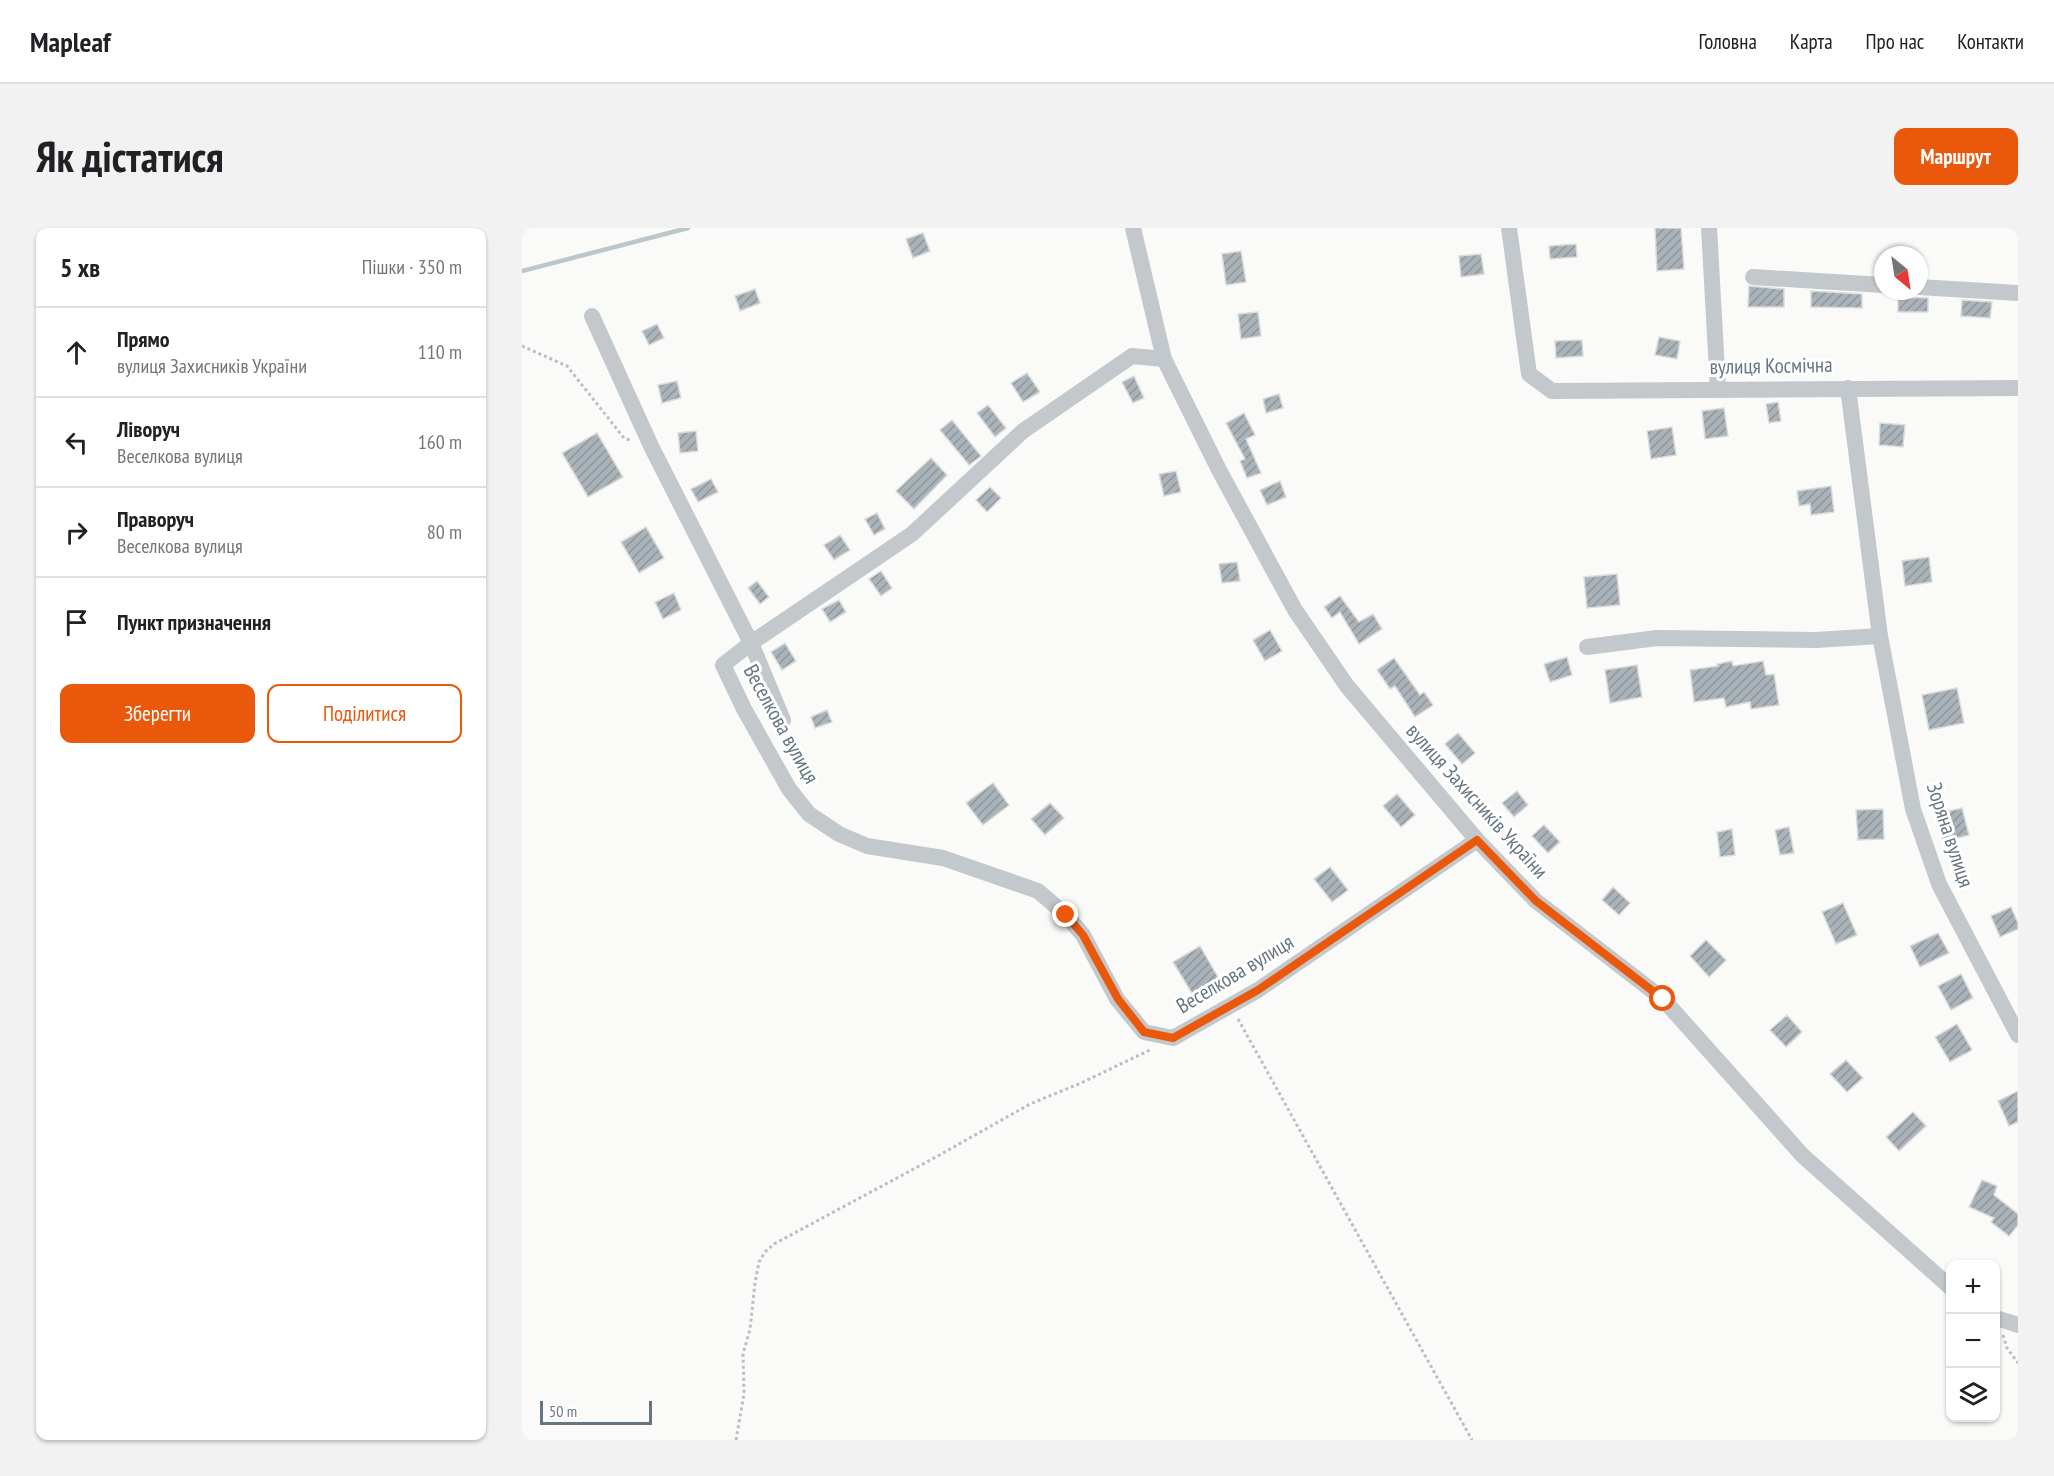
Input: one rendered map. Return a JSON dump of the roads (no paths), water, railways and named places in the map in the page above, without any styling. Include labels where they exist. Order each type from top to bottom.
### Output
[{"type":"street","name":"вулиця Захисників України","points":[[1133,228],[1164,358],[1219,470],[1295,610],[1347,686],[1477,840],[1536,901],[1663,999],[1802,1155],[1946,1283]]},
{"type":"street","name":"вулиця Космічна","points":[[1509,228],[1529,374],[1552,391],[2018,388]]},
{"type":"street","points":[[1709,228],[1718,389]]},
{"type":"street","points":[[1753,277],[1874,284]]},
{"type":"street","points":[[1928,288],[2018,293]]},
{"type":"street","name":"Веселкова вулиця","points":[[592,316],[651,446],[751,643]]},
{"type":"street","name":"Веселкова вулиця","points":[[1164,358],[1132,356],[1023,431],[912,534],[751,643],[723,665],[744,709],[789,789],[809,814],[839,834],[867,846],[943,858],[1038,891],[1066,915],[1083,935],[1118,999],[1144,1032],[1173,1038],[1258,990],[1477,840]]},
{"type":"street","name":"Зоряна вулиця","points":[[1848,388],[1880,636],[1913,809],[1939,884],[2018,1035]]},
{"type":"street","points":[[1587,647],[1657,638],[1816,640],[1880,636]]},
{"type":"street","points":[[751,643],[783,720]]},
{"type":"street","points":[[2000,1320],[2018,1325]]},
{"type":"waterway","points":[[522,271],[688,228]]}]
